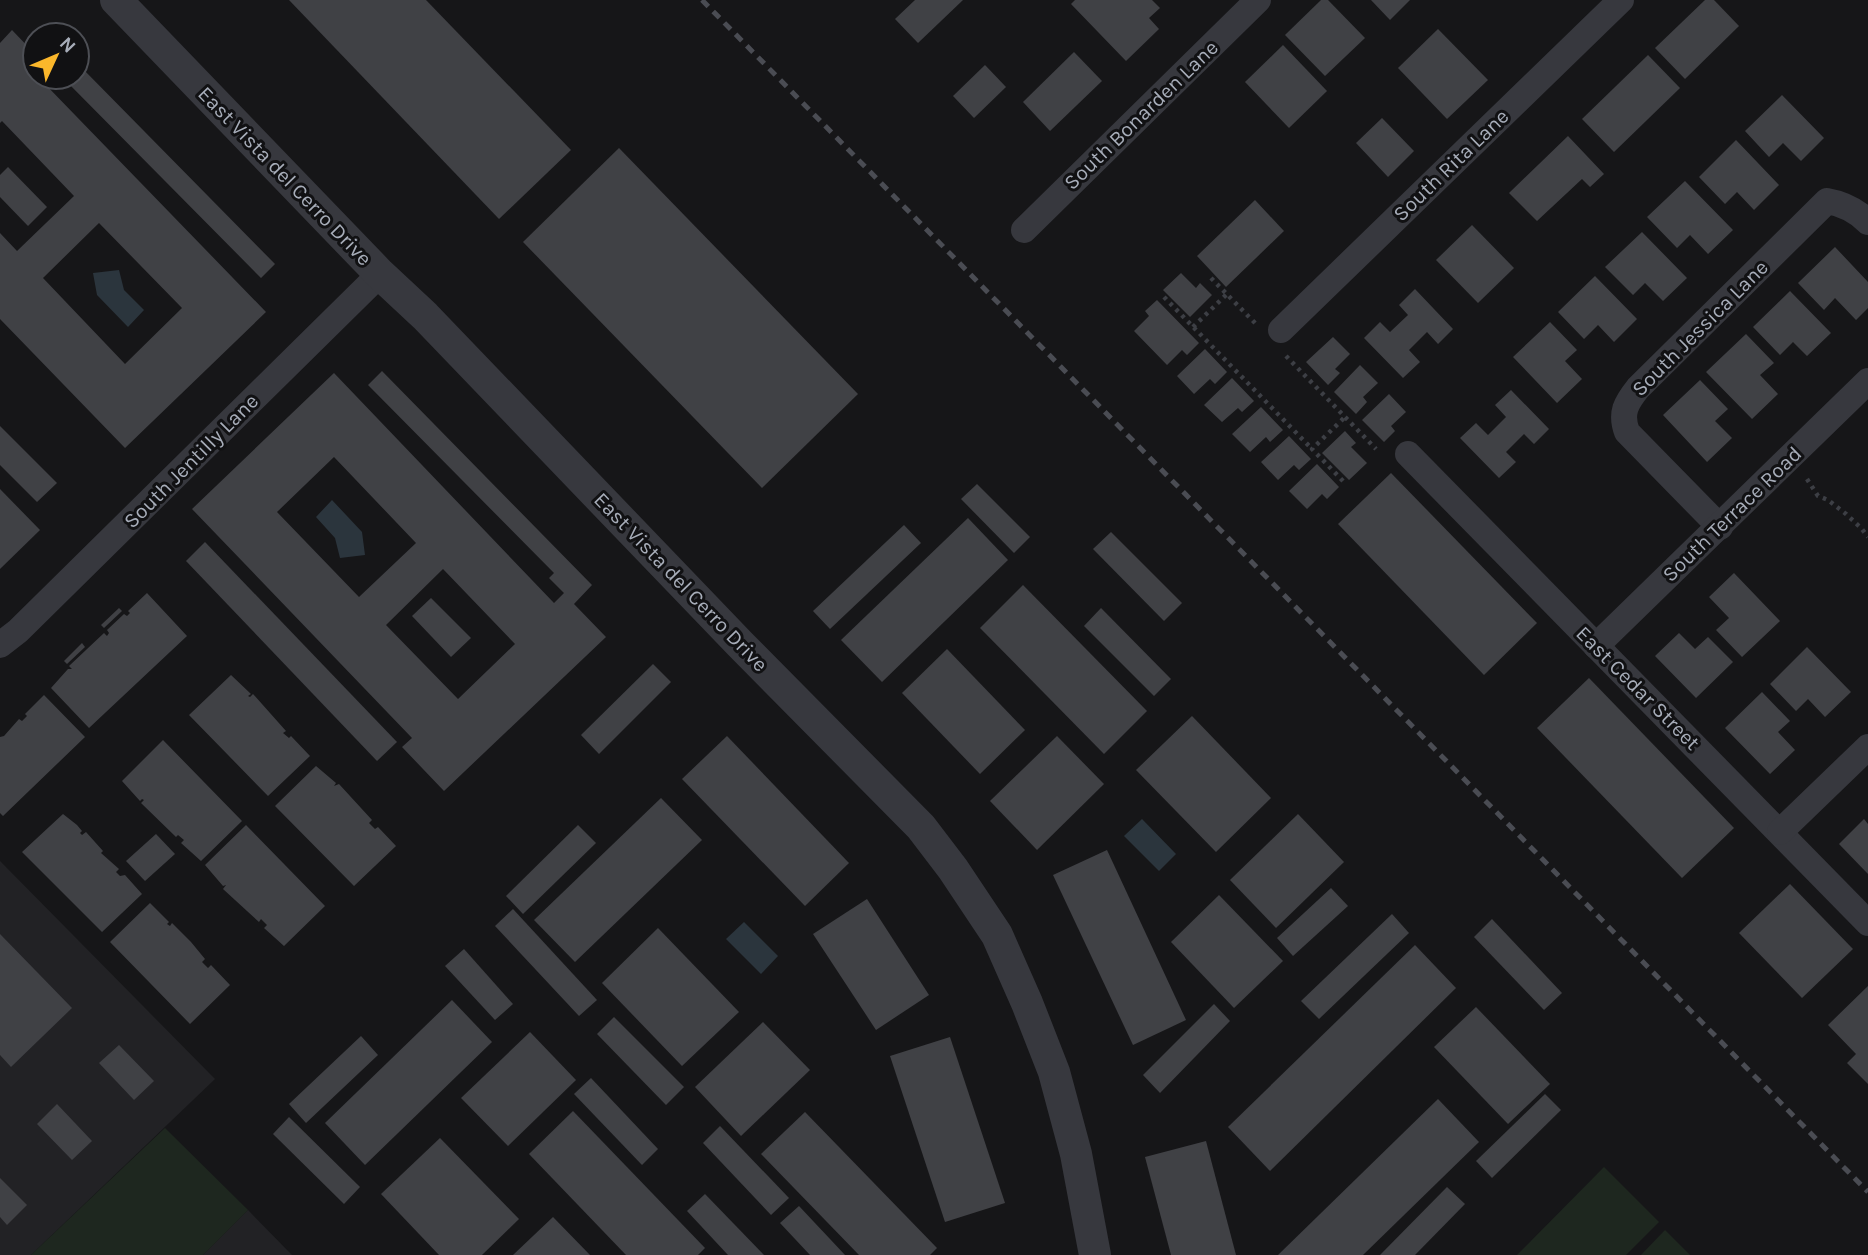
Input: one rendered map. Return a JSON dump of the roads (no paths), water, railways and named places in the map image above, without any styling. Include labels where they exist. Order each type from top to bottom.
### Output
[{"type":"street","name":"East Vista del Cerro Drive","points":[[116,0],[373,282],[425,316],[740,644],[921,827],[997,935],[1027,1003],[1054,1072],[1076,1154],[1095,1255]]},
{"type":"street","name":"South Bonarden Lane","points":[[1024,230],[1258,0]]},
{"type":"street","name":"South Rita Lane","points":[[1276,335],[1621,0]]},
{"type":"street","name":"South Jessica Lane","points":[[1720,527],[1627,432],[1623,422],[1623,411],[1627,402],[1827,201],[1843,204],[1868,222]]},
{"type":"street","name":"South Jentilly Lane","points":[[0,645],[18,631],[373,282]]},
{"type":"street","name":"South Terrace Road","points":[[1596,646],[1868,381]]},
{"type":"street","name":"East Cedar Street","points":[[1408,454],[1868,923]]},
{"type":"street","points":[[1780,832],[1868,747]]},
{"type":"railway","points":[[702,0],[1868,1192]]}]
